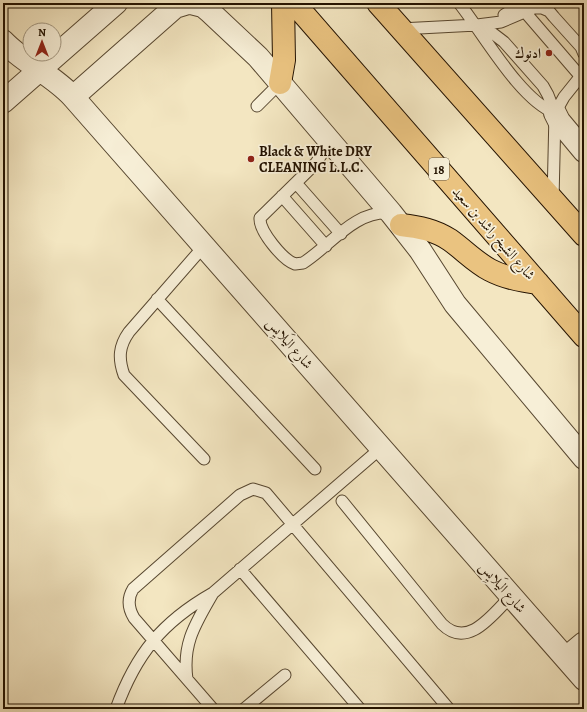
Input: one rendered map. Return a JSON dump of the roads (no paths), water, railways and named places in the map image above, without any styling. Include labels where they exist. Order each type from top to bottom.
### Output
[{"type":"main road","points":[[280,83],[284,60],[283,3]]},
{"type":"main road","name":"شارع الشيخ راشد بن سعيد","points":[[294,3],[584,336]]},
{"type":"main road","points":[[378,3],[584,235]]},
{"type":"main road","points":[[396,219],[436,232],[451,241],[477,262],[491,270],[511,278],[538,283]]},
{"type":"street","points":[[3,102],[116,3]]},
{"type":"street","points":[[73,97],[175,7],[188,3]]},
{"type":"street","points":[[191,3],[203,6],[258,57],[396,219],[455,304],[584,458]]},
{"type":"street","name":"شارع اليَلايِس","points":[[3,41],[27,62],[63,86],[584,679]]},
{"type":"street","points":[[555,113],[559,121],[584,151]]},
{"type":"street","points":[[566,658],[584,643]]},
{"type":"lane","points":[[459,3],[477,25],[486,42],[532,98],[546,110],[555,113]]},
{"type":"lane","points":[[400,29],[477,25],[501,22],[524,8],[542,8],[549,11],[583,49]]},
{"type":"lane","points":[[524,8],[583,75],[564,97],[555,113]]},
{"type":"lane","points":[[477,25],[496,35],[509,47],[543,86],[555,113],[553,201]]},
{"type":"lane","points":[[256,106],[280,83]]},
{"type":"lane","points":[[327,138],[320,158],[262,215],[259,222],[262,230],[284,258],[291,263],[299,264],[306,261],[367,215],[383,212],[396,219]]},
{"type":"lane","points":[[296,183],[341,234]]},
{"type":"lane","points":[[282,196],[326,246]]},
{"type":"lane","points":[[204,246],[122,341],[119,352],[120,364],[124,375],[204,459]]},
{"type":"lane","points":[[157,299],[315,469]]},
{"type":"lane","points":[[116,709],[125,684],[134,666],[153,640],[181,614],[213,593],[381,448]]},
{"type":"lane","points":[[213,709],[130,613],[128,607],[130,594],[133,589],[240,495],[253,489],[262,491],[292,524],[449,709]]},
{"type":"lane","points":[[342,501],[442,624],[452,632],[465,634],[477,629],[511,596]]},
{"type":"lane","points":[[240,569],[360,709]]},
{"type":"lane","points":[[186,679],[186,656],[189,638],[213,593]]},
{"type":"lane","points":[[244,709],[285,675]]},
{"type":"place","name":"ادنوك","points":[[549,53]]},
{"type":"place","name":"Black & White DRY CLEANING L.L.C.","points":[[251,159]]}]
